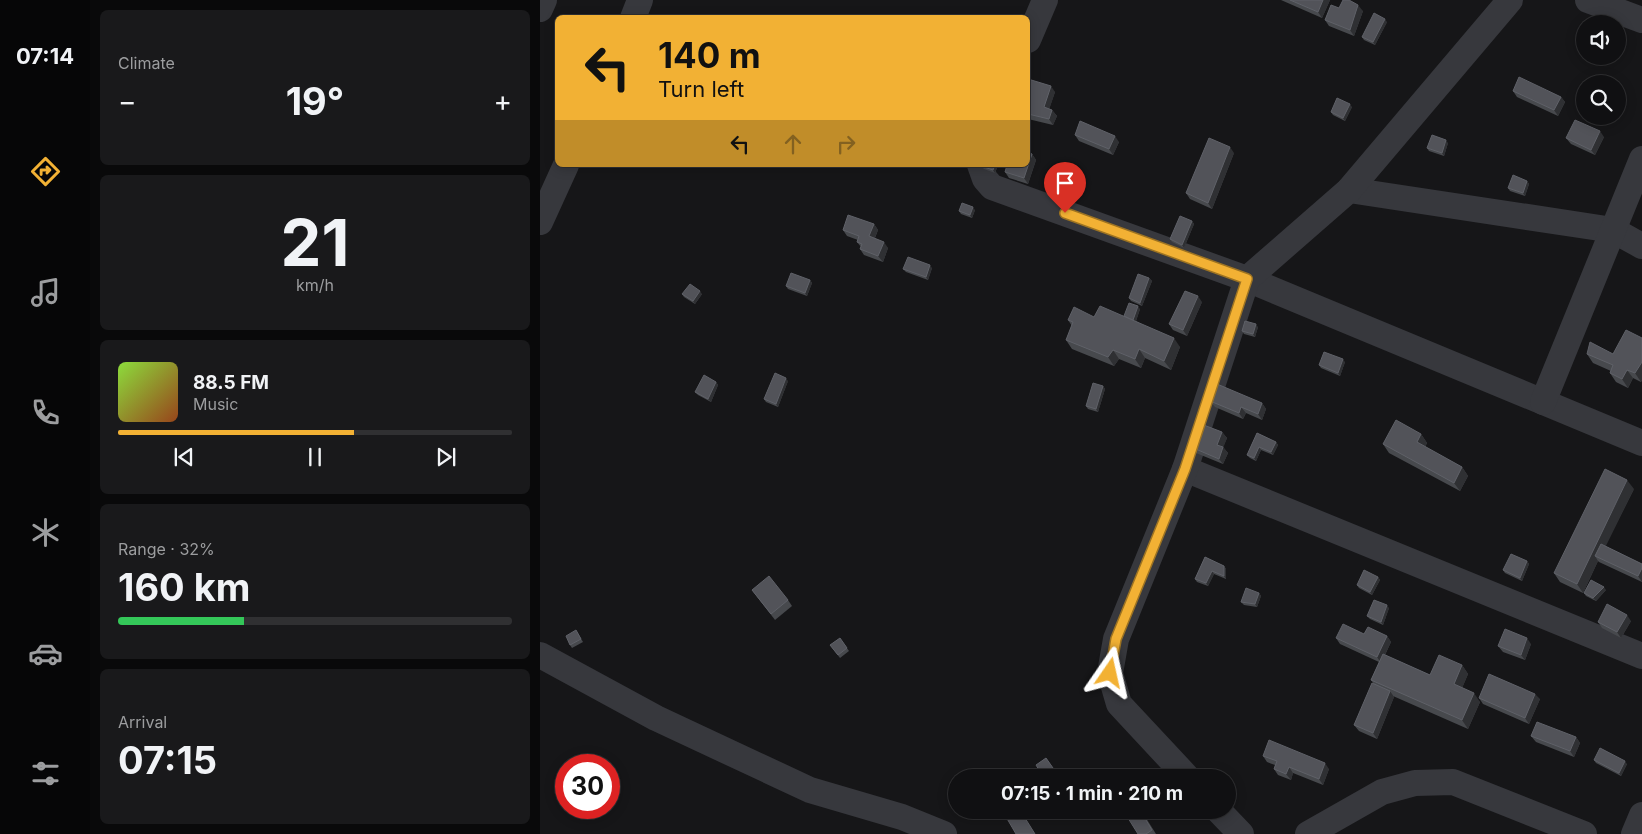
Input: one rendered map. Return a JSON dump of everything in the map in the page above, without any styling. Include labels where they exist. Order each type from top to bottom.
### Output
[{"type":"street","points":[[540,9],[544,0]]},
{"type":"street","points":[[633,15],[640,0]]},
{"type":"street","points":[[1030,35],[1045,0]]},
{"type":"street","points":[[1180,769],[1119,704],[1110,673],[1116,639],[1185,469],[1247,279],[1349,190],[1510,0]]},
{"type":"street","points":[[1588,0],[1642,20]]},
{"type":"street","points":[[1543,402],[1642,159]]},
{"type":"street","points":[[540,222],[565,167]]},
{"type":"street","points":[[981,167],[985,179],[992,187],[1247,279],[1642,443]]},
{"type":"street","points":[[1349,190],[1613,230],[1642,246]]},
{"type":"street","points":[[1185,469],[1642,656]]},
{"type":"street","points":[[540,655],[656,718],[810,790],[900,826],[944,834]]},
{"type":"street","points":[[1308,834],[1382,792],[1415,782],[1453,782],[1584,834]]},
{"type":"street","points":[[1634,834],[1642,815]]},
{"type":"street","points":[[1226,819],[1240,834]]},
{"type":"building","points":[[1290,0],[1323,0],[1318,12]]},
{"type":"building","points":[[1343,0],[1349,0],[1358,5],[1350,30],[1325,20],[1331,5],[1339,8]]},
{"type":"building","points":[[1374,13],[1385,19],[1373,42],[1362,37]]},
{"type":"building","points":[[1519,77],[1561,97],[1554,110],[1513,91]]},
{"type":"building","points":[[1030,80],[1051,86],[1044,107],[1052,110],[1049,119],[1030,114]]},
{"type":"building","points":[[1337,98],[1350,104],[1343,118],[1331,112]]},
{"type":"building","points":[[1575,120],[1576,125],[1586,125],[1600,131],[1591,150],[1566,138]]},
{"type":"building","points":[[1080,121],[1115,136],[1109,149],[1075,135]]},
{"type":"building","points":[[1432,135],[1446,140],[1442,153],[1427,148]]},
{"type":"building","points":[[1209,138],[1230,147],[1208,203],[1186,193]]},
{"type":"building","points":[[1006,167],[1028,167],[1024,178],[1005,172]]},
{"type":"building","points":[[1513,175],[1527,181],[1523,193],[1508,188]]},
{"type":"building","points":[[962,203],[973,207],[970,215],[959,211]]},
{"type":"building","points":[[848,215],[874,224],[869,236],[884,242],[878,256],[860,249],[862,244],[857,242],[859,236],[843,230]]},
{"type":"building","points":[[1180,216],[1192,221],[1182,245],[1170,239]]},
{"type":"building","points":[[908,257],[930,265],[926,277],[903,269]]},
{"type":"building","points":[[791,273],[810,280],[805,293],[786,286]]},
{"type":"building","points":[[1138,274],[1149,278],[1140,303],[1129,298]]},
{"type":"building","points":[[690,284],[700,291],[693,301],[682,294]]},
{"type":"building","points":[[1185,291],[1198,296],[1183,330],[1169,324]]},
{"type":"building","points":[[1129,303],[1138,306],[1133,320],[1124,316]]},
{"type":"building","points":[[1100,306],[1174,338],[1164,361],[1139,349],[1135,359],[1113,350],[1108,357],[1066,340],[1073,322],[1068,320],[1074,307],[1094,317]]},
{"type":"building","points":[[1245,321],[1256,324],[1253,334],[1242,331]]},
{"type":"building","points":[[1626,330],[1642,338],[1642,362],[1635,373],[1627,370],[1622,379],[1610,373],[1613,365],[1587,354],[1590,342],[1613,354]]},
{"type":"building","points":[[1324,352],[1343,359],[1338,373],[1319,365]]},
{"type":"building","points":[[775,373],[786,378],[776,404],[764,399]]},
{"type":"building","points":[[704,375],[716,382],[708,399],[695,392]]},
{"type":"building","points":[[1093,383],[1103,386],[1096,409],[1086,406]]},
{"type":"building","points":[[1217,384],[1262,403],[1258,414],[1241,407],[1239,413],[1210,401]]},
{"type":"building","points":[[1396,420],[1421,434],[1417,442],[1462,467],[1454,483],[1383,444]]},
{"type":"building","points":[[1201,424],[1222,432],[1217,445],[1223,447],[1219,459],[1191,447]]},
{"type":"building","points":[[1257,433],[1276,442],[1271,452],[1259,447],[1254,458],[1247,455]]},
{"type":"building","points":[[1605,469],[1627,480],[1577,584],[1554,573]]},
{"type":"building","points":[[1601,544],[1642,564],[1638,576],[1595,556]]},
{"type":"building","points":[[1511,554],[1527,561],[1520,578],[1503,570]]},
{"type":"building","points":[[1205,557],[1224,566],[1224,576],[1212,571],[1206,583],[1195,579]]},
{"type":"building","points":[[1364,570],[1378,577],[1370,592],[1357,585]]},
{"type":"building","points":[[769,576],[788,600],[771,614],[752,590]]},
{"type":"building","points":[[1591,580],[1604,587],[1593,598],[1584,593]]},
{"type":"building","points":[[1246,588],[1259,593],[1255,604],[1241,602]]},
{"type":"building","points":[[1374,600],[1387,605],[1381,622],[1367,616]]},
{"type":"building","points":[[1607,604],[1627,615],[1617,632],[1598,622]]},
{"type":"building","points":[[1343,624],[1364,634],[1368,627],[1387,636],[1377,657],[1336,638]]},
{"type":"building","points":[[1505,629],[1527,638],[1521,655],[1498,646]]},
{"type":"building","points":[[576,630],[581,639],[570,645],[566,636]]},
{"type":"building","points":[[840,638],[847,648],[838,655],[830,645]]},
{"type":"building","points":[[1383,654],[1430,675],[1439,655],[1462,665],[1454,684],[1474,693],[1462,720],[1371,680]]},
{"type":"building","points":[[1489,674],[1535,694],[1525,718],[1479,698]]},
{"type":"building","points":[[1372,683],[1390,691],[1373,733],[1354,725]]},
{"type":"building","points":[[1537,722],[1576,737],[1570,751],[1531,736]]},
{"type":"building","points":[[1269,740],[1325,763],[1319,779],[1289,767],[1286,774],[1274,769],[1277,761],[1263,756]]},
{"type":"building","points":[[1600,748],[1625,761],[1619,773],[1594,760]]},
{"type":"building","points":[[1046,758],[1053,768],[1038,769],[1036,765]]},
{"type":"building","points":[[1007,819],[1026,819],[1035,834],[1016,834]]},
{"type":"building","points":[[1129,819],[1145,819],[1152,830],[1146,834],[1138,834]]},
{"type":"route","points":[[1065,213],[1247,279],[1185,469],[1116,639],[1110,673]]}]
